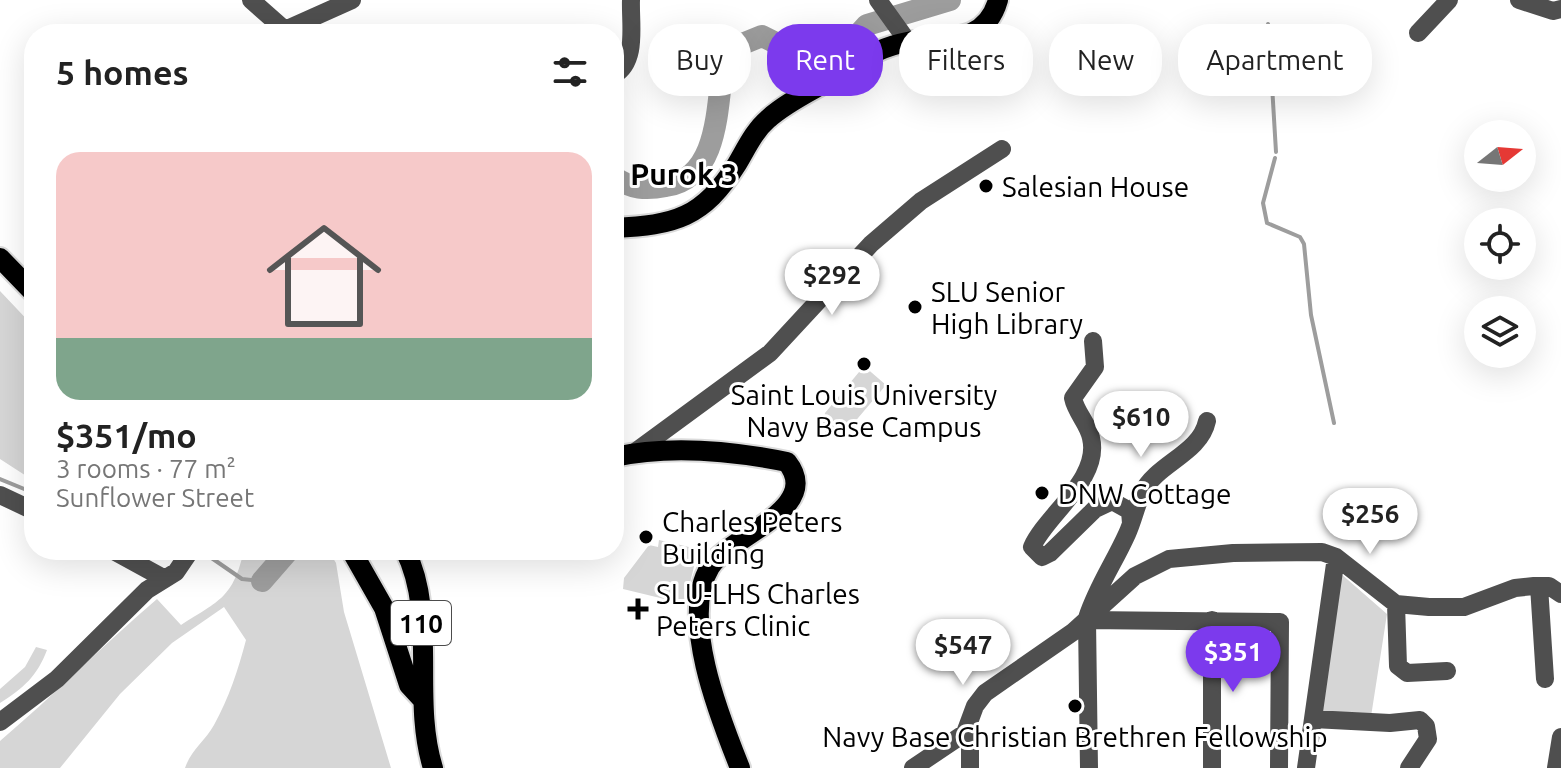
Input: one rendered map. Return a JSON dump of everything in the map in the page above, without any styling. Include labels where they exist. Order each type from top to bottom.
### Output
[{"type":"main road","points":[[984,24],[991,18],[998,0]]},
{"type":"main road","points":[[624,227],[661,224],[691,215],[722,186],[756,132],[775,113],[859,60],[899,45]]},
{"type":"main road","points":[[0,258],[24,283]]},
{"type":"main road","points":[[624,455],[635,452],[762,457],[787,462],[794,472],[794,495],[779,514],[730,547],[710,566],[700,589],[698,614],[718,715],[740,768]]},
{"type":"main road","points":[[357,560],[384,608],[409,685],[421,698]]},
{"type":"main road","name":"110","points":[[411,560],[421,609],[421,698],[427,748],[433,768]]},
{"type":"street","points":[[251,0],[278,24]]},
{"type":"street","points":[[298,24],[352,0]]},
{"type":"street","points":[[624,69],[630,57],[631,0]]},
{"type":"street","points":[[1418,33],[1449,0]]},
{"type":"street","points":[[1519,0],[1553,11],[1561,9]]},
{"type":"street","points":[[886,10],[899,29]]},
{"type":"street","points":[[635,452],[770,353],[871,244],[921,201],[1002,149]]},
{"type":"street","points":[[1093,341],[1095,367],[1073,398],[1075,410],[1091,435],[1091,452],[1075,490],[1032,547],[1042,557],[1050,553],[1095,509],[1112,501],[1130,511],[1131,523]]},
{"type":"street","points":[[1089,768],[1087,620],[1097,587],[1131,523],[1142,494],[1158,471],[1201,438],[1207,421]]},
{"type":"street","points":[[0,495],[24,506]]},
{"type":"street","points":[[970,768],[970,726],[975,706],[985,693],[1087,620],[1135,576],[1169,559],[1309,550],[1336,557],[1396,604],[1464,607],[1515,588],[1539,586],[1549,586],[1561,594]]},
{"type":"street","points":[[1306,768],[1336,557]]},
{"type":"street","points":[[130,560],[165,579]]},
{"type":"street","points":[[0,722],[57,679],[147,590],[165,579],[184,560]]},
{"type":"street","points":[[1539,586],[1545,679]]},
{"type":"street","points":[[1396,604],[1398,666],[1407,673],[1447,671]]},
{"type":"street","points":[[1087,620],[1280,622],[1279,768]]},
{"type":"street","points":[[1212,620],[1212,768]]},
{"type":"street","points":[[1313,719],[1390,723],[1420,720],[1426,726],[1428,739],[1409,768]]},
{"type":"street","points":[[913,768],[953,742],[970,726]]},
{"type":"street","points":[[1556,768],[1561,737]]},
{"type":"shaded area","points":[[0,291],[24,316],[24,475],[0,459]]},
{"type":"shaded area","points":[[864,366],[886,385],[847,431],[828,434],[822,428],[825,413]]},
{"type":"shaded area","points":[[659,540],[689,547],[696,558],[685,604],[623,589],[624,578],[649,545],[658,547]]},
{"type":"shaded area","points":[[242,560],[334,560],[344,612],[391,768],[185,768],[219,715],[233,684],[246,640],[224,607],[172,643],[120,694],[60,768],[0,768],[0,741],[157,599],[181,625],[223,596]]},
{"type":"shaded area","points":[[1340,573],[1387,614],[1370,723],[1319,716]]},
{"type":"shaded area","points":[[36,647],[47,650],[39,667],[23,686],[0,703],[0,689],[25,667]]},
{"type":"waterway","points":[[624,183],[645,188],[666,186],[685,180],[698,168],[714,133],[725,51],[762,36],[780,45],[807,66],[825,65],[838,57],[867,25],[950,0]]},
{"type":"waterway","points":[[1273,96],[1276,152]]},
{"type":"waterway","points":[[1275,158],[1263,203],[1267,223],[1300,237],[1304,244],[1311,315],[1334,423]]},
{"type":"waterway","points":[[0,479],[24,489]]},
{"type":"waterway","points":[[214,560],[242,579],[262,581]]},
{"type":"waterway","points":[[262,581],[280,560]]},
{"type":"place","name":"Salesian House","points":[[986,186]]},
{"type":"place","name":"SLU Senior High Library","points":[[915,307]]},
{"type":"place","name":"Saint Louis University Navy Base Campus","points":[[864,364]]},
{"type":"place","name":"DNW Cottage","points":[[1042,493]]},
{"type":"place","name":"Charles Peters Building","points":[[646,537]]},
{"type":"place","name":"SLU-LHS Charles Peters Clinic","points":[[638,609]]},
{"type":"place","name":"Navy Base Christian Brethren Fellowship","points":[[1075,706]]},
{"type":"district","name":"Purok 3","points":[[684,174]]}]
